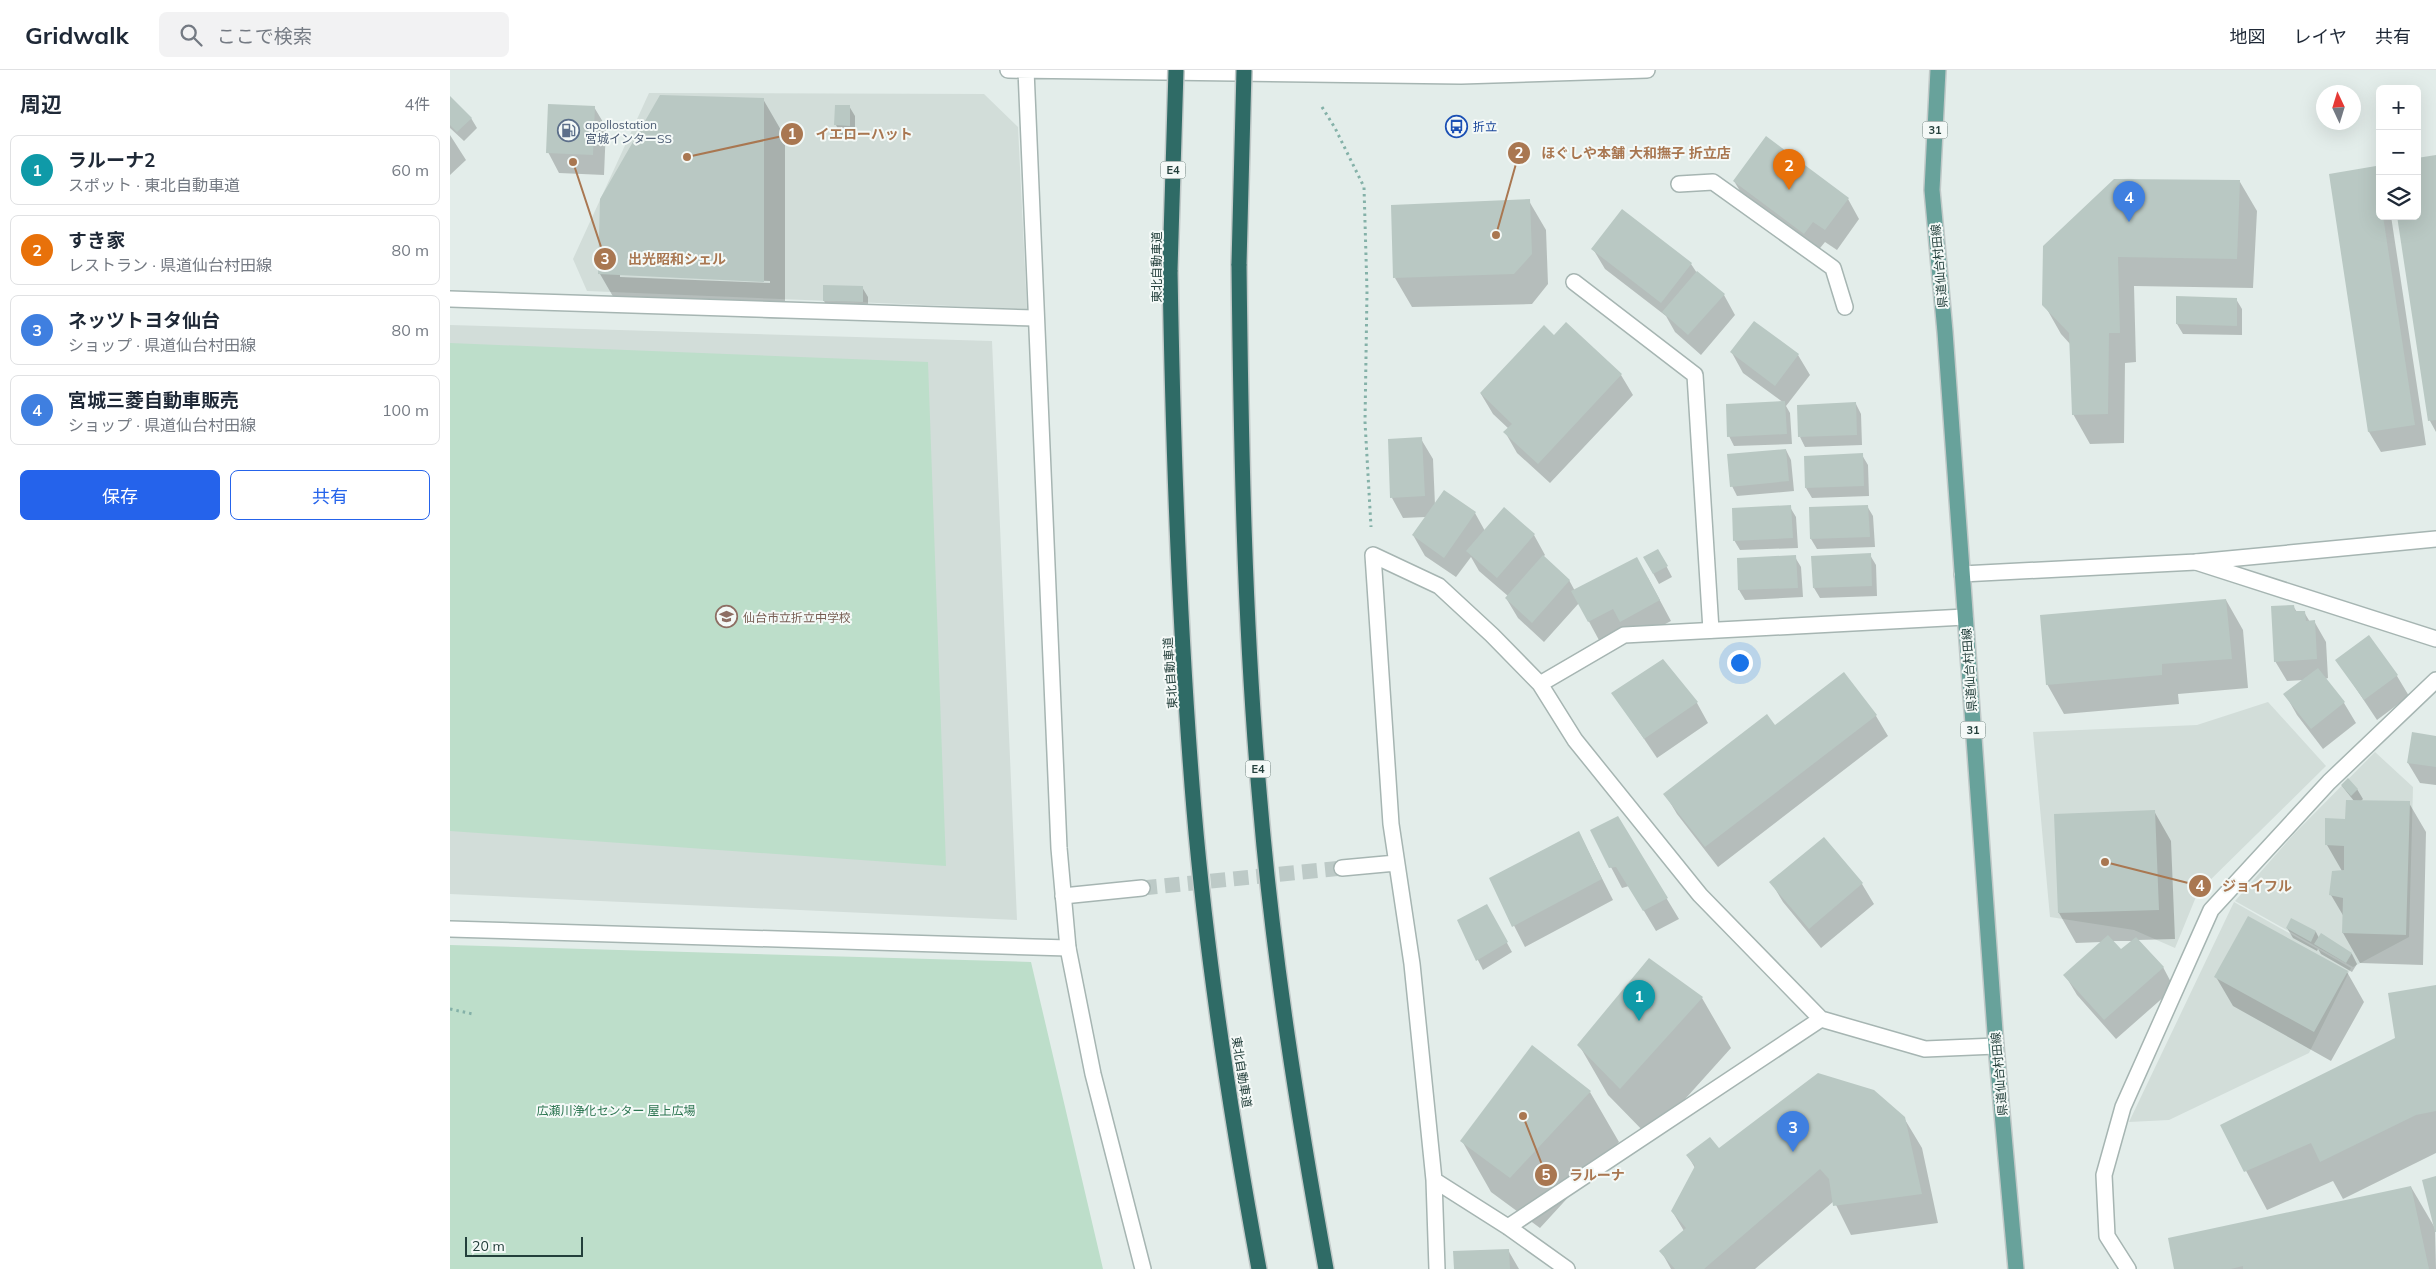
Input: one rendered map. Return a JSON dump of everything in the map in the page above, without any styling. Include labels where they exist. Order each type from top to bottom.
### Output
[{"type":"highway","name":"東北自動車道","points":[[1176,70],[1170,270],[1173,444],[1182,629],[1194,811],[1216,1002],[1259,1269]]},
{"type":"highway","name":"E4","points":[[1244,70],[1239,264],[1241,436],[1247,604],[1260,802],[1282,996],[1326,1269]]},
{"type":"main road","name":"県道仙台村田線","points":[[1938,70],[1932,190],[1996,1046],[2016,1269]]},
{"type":"street","points":[[1008,70],[1461,73],[1647,70]]},
{"type":"street","points":[[1026,70],[1035,318],[1059,848],[1068,948],[1093,1074],[1143,1269]]},
{"type":"street","points":[[1680,184],[1713,182],[1833,268],[1845,307]]},
{"type":"street","points":[[1574,282],[1695,374],[1711,630]]},
{"type":"street","points":[[450,299],[1035,318]]},
{"type":"street","points":[[1962,574],[2196,562],[2436,539]]},
{"type":"street","points":[[1437,1269],[1434,1180],[1412,964],[1391,824],[1373,555],[1438,586],[1492,635],[1540,684],[1575,740],[1700,895],[1821,1019],[1925,1049],[1996,1046]]},
{"type":"street","points":[[2196,562],[2436,639]]},
{"type":"street","points":[[1540,684],[1624,635],[1965,617]]},
{"type":"street","points":[[2128,1269],[2107,1236],[2104,1175],[2122,1107],[2211,910],[2329,782],[2436,680]]},
{"type":"street","points":[[1342,868],[1396,863]]},
{"type":"street","points":[[1063,896],[1142,888]]},
{"type":"street","points":[[450,929],[1068,948]]},
{"type":"street","points":[[1508,1227],[1821,1019]]},
{"type":"street","points":[[1434,1180],[1508,1227],[1566,1269]]},
{"type":"path","points":[[1322,107],[1335,128],[1364,187],[1367,291],[1365,422],[1373,555]]},
{"type":"path","points":[[450,1009],[473,1014]]},
{"type":"shaded area","points":[[649,93],[984,94],[1018,127],[1027,309],[587,291],[573,259]]},
{"type":"shaded area","name":"仙台市立折立中学校","points":[[450,325],[992,341],[1017,920],[450,894]]},
{"type":"shaded area","points":[[2268,702],[2326,766],[2198,892],[2175,948],[2134,930],[2050,917],[2033,732],[2197,725]]},
{"type":"shaded area","points":[[2375,752],[2413,787],[2409,937],[2353,967],[2235,901],[2294,834]]},
{"type":"shaded area","points":[[2234,902],[2351,968],[2309,1053],[2169,1120],[2129,1122]]},
{"type":"green space","name":"仙台市立折立中学校","points":[[450,343],[928,362],[946,866],[450,831]]},
{"type":"green space","name":"広瀬川浄化センター 屋上広場","points":[[450,945],[1031,962],[1103,1269],[450,1269]]},
{"type":"building","points":[[660,95],[764,98],[764,282],[598,274],[600,199]]},
{"type":"building","points":[[450,96],[472,118],[457,132],[450,125]]},
{"type":"building","points":[[548,104],[595,106],[593,155],[546,153]]},
{"type":"building","points":[[835,105],[850,105],[850,126],[834,125]]},
{"type":"building","points":[[1766,136],[1849,198],[1825,230],[1813,222],[1804,234],[1733,181]]},
{"type":"building","points":[[2436,155],[2436,420],[2428,421],[2398,220],[2421,220],[2421,157]]},
{"type":"building","points":[[2376,166],[2376,220],[2384,220],[2415,425],[2368,432],[2329,174]]},
{"type":"building","points":[[2114,179],[2240,180],[2237,259],[2118,257],[2120,333],[2109,333],[2108,414],[2072,415],[2069,333],[2042,305],[2043,246]]},
{"type":"building","points":[[1530,199],[1532,254],[1514,274],[1393,278],[1391,205]]},
{"type":"building","points":[[1622,209],[1692,263],[1661,303],[1591,249]]},
{"type":"building","points":[[1697,271],[1725,294],[1688,335],[1662,312]]},
{"type":"building","points":[[823,285],[863,286],[863,302],[823,301]]},
{"type":"building","points":[[2176,296],[2237,298],[2237,326],[2176,324]]},
{"type":"building","points":[[1754,321],[1799,354],[1775,386],[1730,352]]},
{"type":"building","points":[[1566,322],[1622,374],[1538,464],[1503,432],[1512,424],[1480,393],[1544,325],[1554,335]]},
{"type":"building","points":[[1785,401],[1787,434],[1727,437],[1726,404]]},
{"type":"building","points":[[1856,402],[1857,435],[1798,437],[1797,405]]},
{"type":"building","points":[[1422,437],[1425,496],[1390,498],[1388,439]]},
{"type":"building","points":[[1786,449],[1789,481],[1730,487],[1727,454]]},
{"type":"building","points":[[1863,453],[1864,486],[1805,488],[1804,456]]},
{"type":"building","points":[[1444,490],[1476,512],[1444,558],[1412,535]]},
{"type":"building","points":[[1791,505],[1793,538],[1733,541],[1732,508]]},
{"type":"building","points":[[1868,505],[1870,537],[1810,539],[1809,507]]},
{"type":"building","points":[[1504,507],[1535,534],[1497,578],[1466,551]]},
{"type":"building","points":[[1658,549],[1668,566],[1653,574],[1643,557]]},
{"type":"building","points":[[1871,553],[1872,586],[1813,588],[1811,556]]},
{"type":"building","points":[[1543,555],[1570,580],[1532,623],[1505,598]]},
{"type":"building","points":[[1796,555],[1798,588],[1738,590],[1737,558]]},
{"type":"building","points":[[1637,557],[1660,600],[1620,622],[1613,609],[1588,622],[1571,591]]},
{"type":"building","points":[[2226,599],[2232,659],[2162,664],[2162,675],[2046,685],[2040,615]]},
{"type":"building","points":[[2294,605],[2295,611],[2305,611],[2306,621],[2315,620],[2317,659],[2274,662],[2271,606]]},
{"type":"building","points":[[2369,635],[2398,675],[2364,700],[2335,660]]},
{"type":"building","points":[[1663,659],[1698,702],[1644,739],[1611,693]]},
{"type":"building","points":[[2318,668],[2345,702],[2311,729],[2283,694]]},
{"type":"building","points":[[1844,672],[1877,715],[1705,847],[1663,794],[1767,714],[1775,725]]},
{"type":"building","points":[[2412,732],[2436,736],[2436,767],[2407,763]]},
{"type":"building","points":[[2348,778],[2358,789],[2351,796],[2341,785]]},
{"type":"building","points":[[2346,800],[2410,801],[2406,935],[2342,933],[2343,898],[2329,895],[2332,871],[2344,870],[2344,846],[2325,845],[2325,818],[2345,819]]},
{"type":"building","points":[[2155,810],[2159,910],[2058,913],[2054,814]]},
{"type":"building","points":[[1618,816],[1668,898],[1643,911],[1616,867],[1609,868],[1590,830]]},
{"type":"building","points":[[1579,831],[1602,879],[1512,927],[1489,878]]},
{"type":"building","points":[[1824,837],[1863,883],[1809,929],[1769,882]]},
{"type":"building","points":[[1487,904],[1508,942],[1476,961],[1457,920]]},
{"type":"building","points":[[2248,916],[2348,971],[2314,1032],[2214,977]]},
{"type":"building","points":[[2291,918],[2316,931],[2311,942],[2286,928]]},
{"type":"building","points":[[2321,933],[2352,953],[2346,963],[2314,944]]},
{"type":"building","points":[[2108,935],[2121,949],[2136,937],[2164,967],[2104,1020],[2063,975]]},
{"type":"building","points":[[1649,958],[1703,997],[1620,1089],[1577,1045]]},
{"type":"building","points":[[2436,985],[2436,1111],[2416,1115],[2320,1162],[2311,1143],[2244,1172],[2220,1125],[2395,1038],[2388,993]]},
{"type":"building","points":[[1532,1045],[1591,1091],[1510,1178],[1460,1141]]},
{"type":"building","points":[[1818,1073],[1874,1090],[1905,1117],[1922,1194],[1833,1206],[1829,1179],[1820,1169],[1704,1269],[1675,1269],[1659,1251],[1686,1228],[1671,1211],[1695,1166],[1686,1155],[1710,1137],[1719,1148]]},
{"type":"building","points":[[2436,1176],[2436,1232],[2435,1232],[2422,1180]]},
{"type":"building","points":[[2411,1186],[2429,1269],[2243,1269],[2243,1266],[2231,1269],[2174,1269],[2168,1238]]},
{"type":"building","points":[[1509,1249],[1510,1269],[1454,1269],[1453,1251]]},
{"type":"tunnel","points":[[1142,888],[1342,868]]},
{"type":"place","name":"折立","points":[[1457,126]]},
{"type":"place","name":"apollostation 宮城インターSS","points":[[569,131]]},
{"type":"place","name":"イエローハット","points":[[687,157]]},
{"type":"place","name":"出光昭和シェル","points":[[573,162]]},
{"type":"place","name":"すき家","points":[[1789,190]]},
{"type":"place","name":"宮城三菱自動車販売","points":[[2129,222]]},
{"type":"place","name":"ほぐしや本舗 大和撫子 折立店","points":[[1496,235]]},
{"type":"place","name":"仙台市立折立中学校","points":[[727,617]]},
{"type":"place","name":"ジョイフル","points":[[2105,862]]},
{"type":"place","name":"ラルーナ2","points":[[1639,1021]]},
{"type":"place","name":"ラルーナ","points":[[1523,1116]]},
{"type":"place","name":"ネッツトヨタ仙台","points":[[1793,1152]]}]
